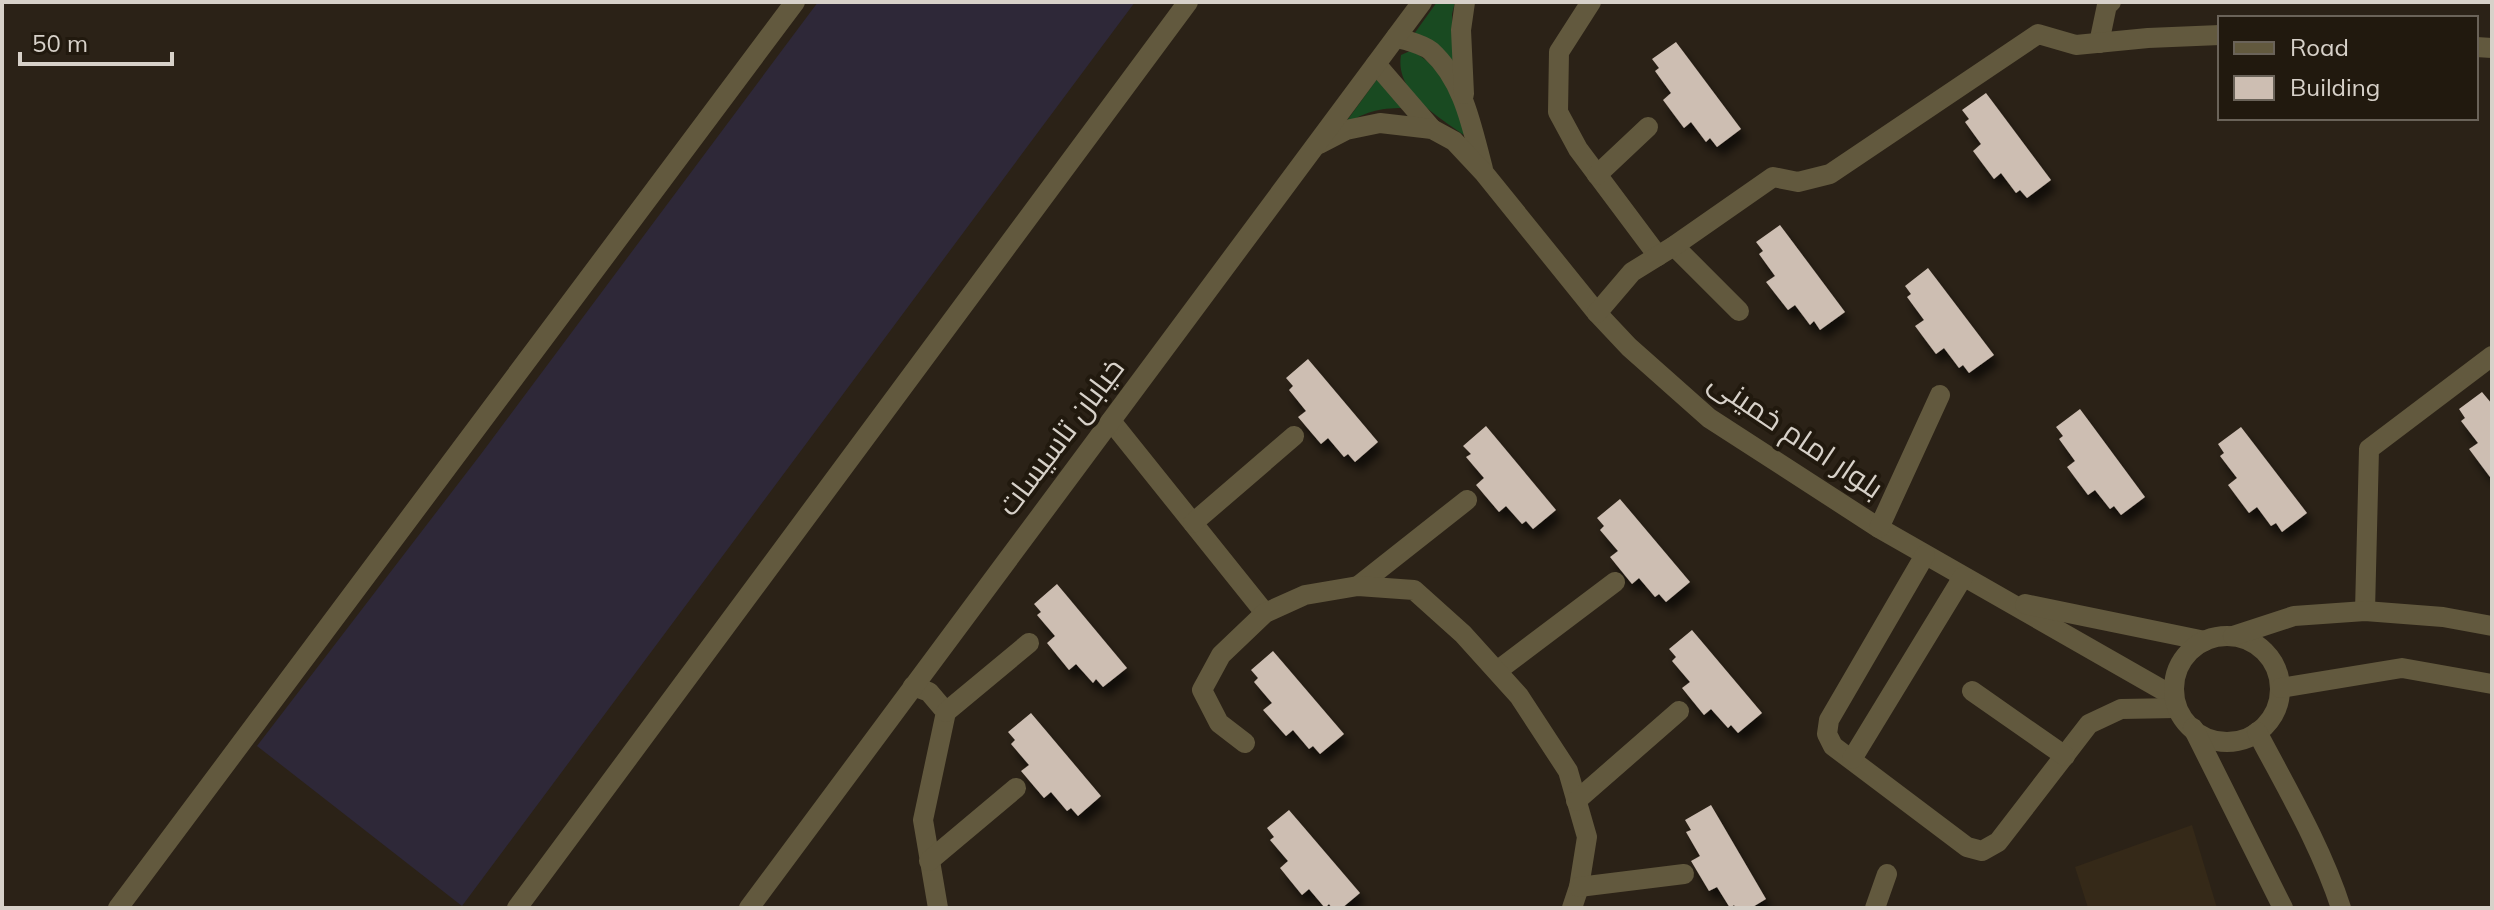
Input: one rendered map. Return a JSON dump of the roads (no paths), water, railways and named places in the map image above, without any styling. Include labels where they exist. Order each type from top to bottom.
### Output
[{"type":"street","points":[[118,908],[795,2]]},
{"type":"street","points":[[517,908],[1188,2]]},
{"type":"street","name":"خیابان تاسیسات","points":[[749,908],[1422,2]]},
{"type":"street","points":[[1465,2],[1461,30],[1465,102]]},
{"type":"street","points":[[1591,2],[1559,52],[1558,112],[1578,149],[1597,175],[1666,251],[1739,311]]},
{"type":"street","points":[[2099,43],[2107,5],[2111,2]]},
{"type":"street","points":[[1597,313],[1632,272],[1773,177],[1798,182],[1830,174],[2038,34],[2076,45],[2218,35]]},
{"type":"street","points":[[1396,37],[1429,49],[1456,83],[1465,102],[1484,173]]},
{"type":"street","points":[[1376,64],[1432,129]]},
{"type":"street","points":[[1316,145],[1346,130],[1380,123],[1432,129]]},
{"type":"street","points":[[1597,175],[1648,127]]},
{"type":"street","name":"بلوار امام خمینی","points":[[1432,129],[1454,141],[1484,173],[1597,313],[1629,347],[1709,418],[1879,528],[2009,601],[2175,702]]},
{"type":"street","points":[[2365,611],[2369,449],[2492,356]]},
{"type":"street","points":[[1879,528],[1940,395]]},
{"type":"street","points":[[1111,421],[1265,613]]},
{"type":"street","points":[[1193,523],[1294,436]]},
{"type":"street","points":[[1358,586],[1467,500]]},
{"type":"street","points":[[1925,555],[1829,720],[1827,734],[1833,746],[1967,847],[1982,851],[1998,842],[2089,724],[2121,709],[2175,702]]},
{"type":"street","points":[[1852,759],[1963,577]]},
{"type":"street","points":[[1497,671],[1615,582]]},
{"type":"street","points":[[1245,743],[1219,723],[1202,690],[1221,655],[1265,613],[1305,595],[1358,586],[1414,590],[1463,634],[1519,696],[1568,771],[1587,837],[1579,887],[1572,908]]},
{"type":"street","name":"بلوار امام خمینی","points":[[2009,601],[2205,641]]},
{"type":"street","points":[[2233,636],[2294,616],[2365,611],[2443,617],[2492,626]]},
{"type":"street","points":[[2233,636],[2247,639],[2262,648],[2276,666],[2280,701],[2265,728],[2246,739],[2223,742],[2202,735],[2185,722],[2175,702],[2178,668],[2186,656],[2211,637],[2233,636]]},
{"type":"street","points":[[938,908],[923,820],[946,712],[1029,643]]},
{"type":"street","points":[[2280,688],[2402,668],[2492,684]]},
{"type":"street","points":[[913,686],[929,692],[946,712]]},
{"type":"street","points":[[1972,691],[2065,756]]},
{"type":"street","points":[[1576,801],[1679,711]]},
{"type":"street","points":[[2193,728],[2283,908]]},
{"type":"street","points":[[2257,732],[2300,814],[2341,908]]},
{"type":"street","points":[[929,861],[1016,788]]},
{"type":"street","points":[[1579,887],[1684,874]]},
{"type":"street","points":[[1875,908],[1887,874]]}]
